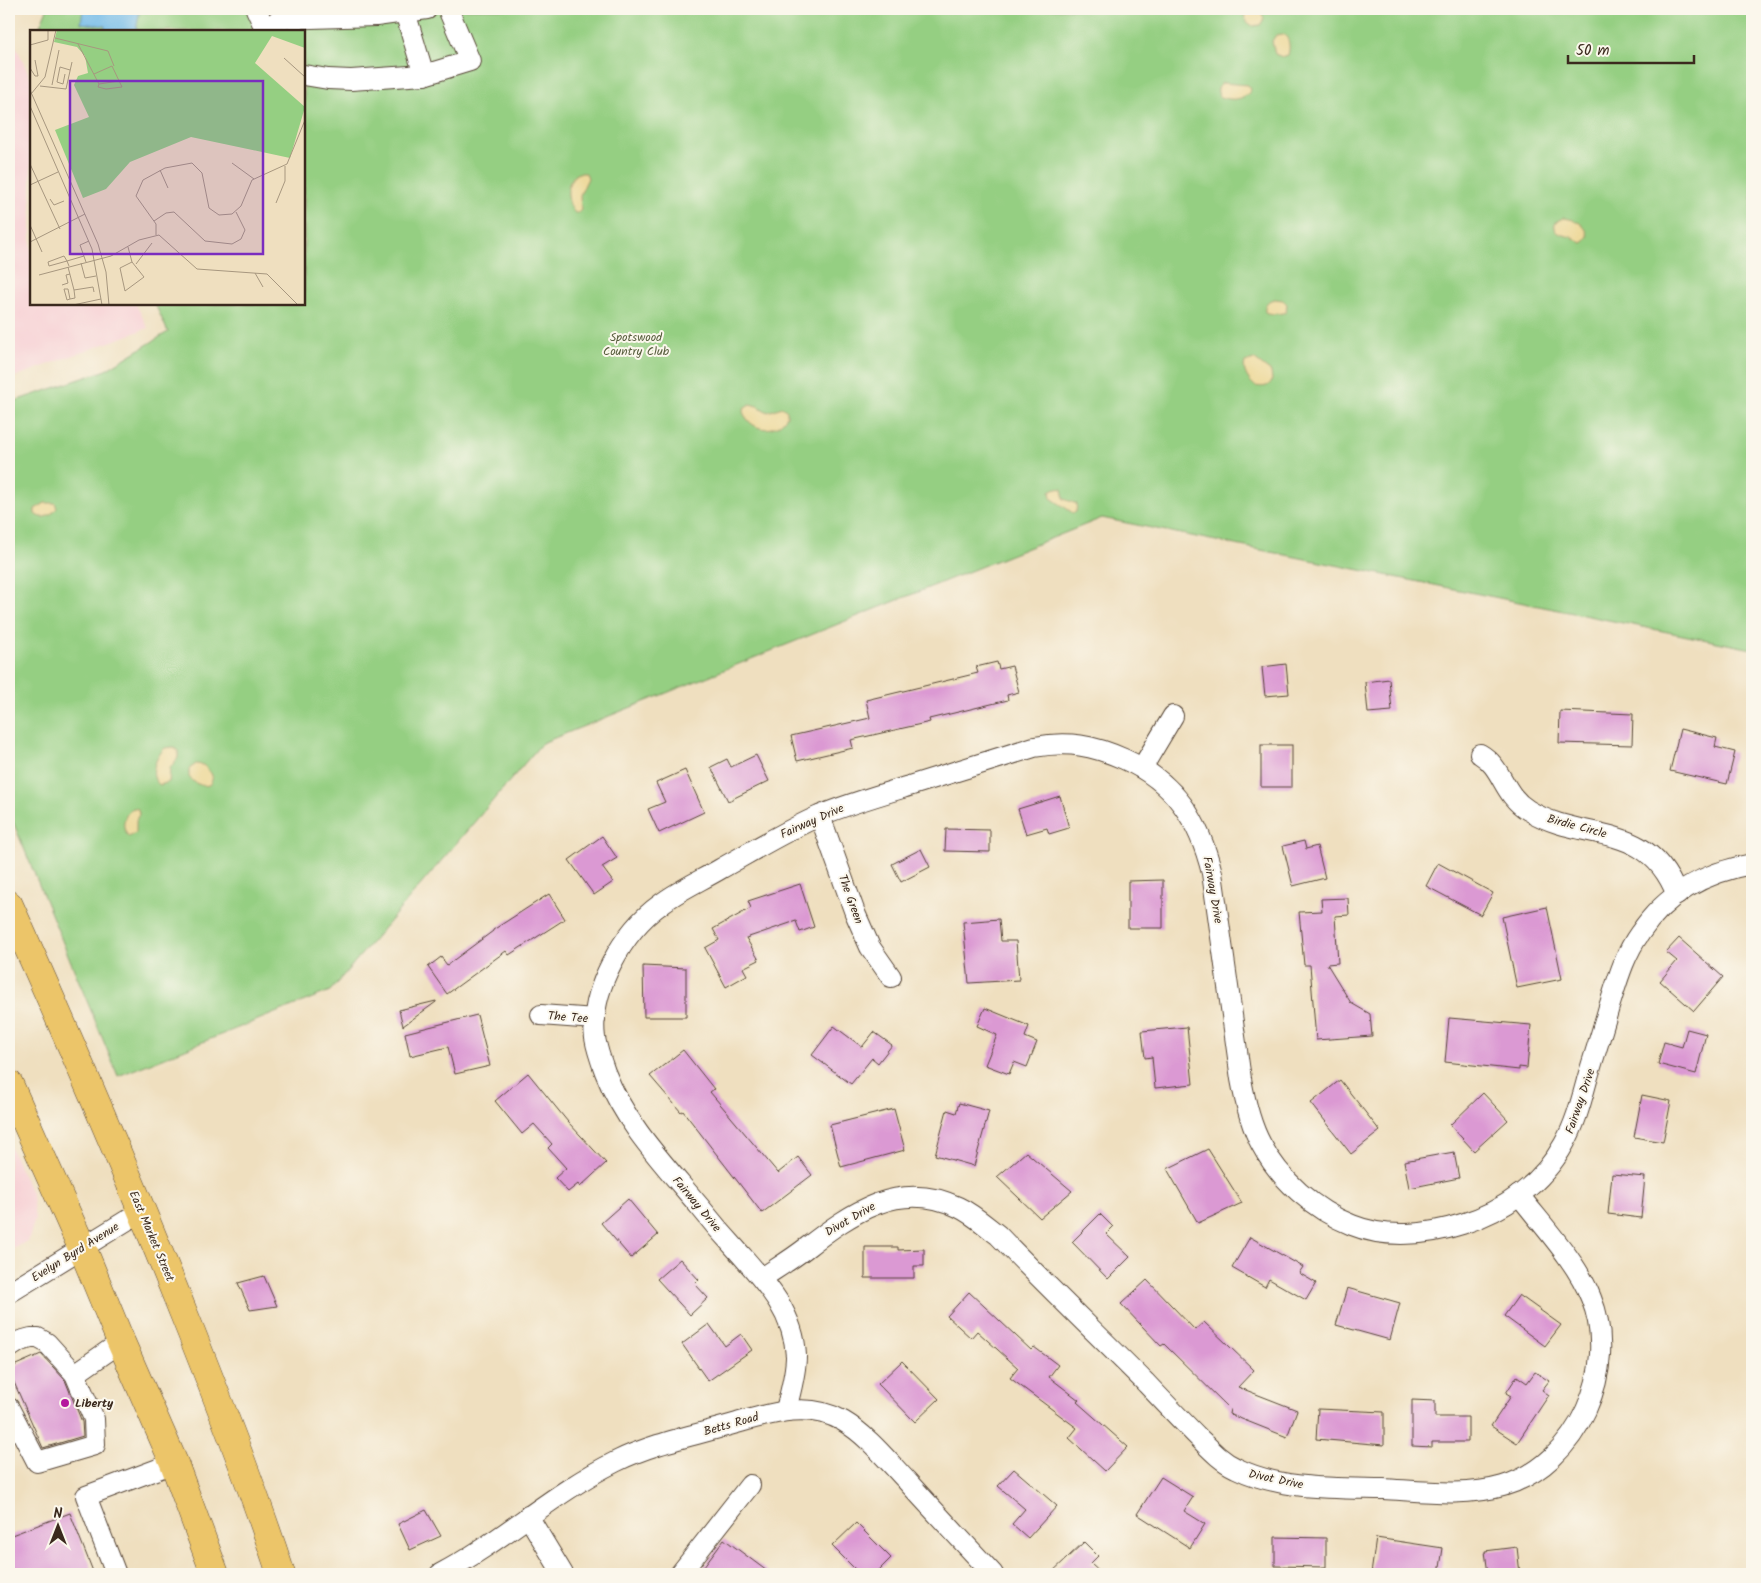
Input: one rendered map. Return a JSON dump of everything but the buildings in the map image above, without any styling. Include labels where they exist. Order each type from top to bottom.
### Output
[{"type":"highway","name":"East Market Street","points":[[9,905],[142,1211],[220,1403],[281,1574]]},
{"type":"highway","points":[[9,1084],[174,1463],[215,1574]]},
{"type":"street","points":[[256,9],[266,30]]},
{"type":"street","points":[[268,30],[279,19],[333,13],[427,9]]},
{"type":"street","points":[[305,74],[328,79],[352,80],[424,75],[470,61],[448,9]]},
{"type":"street","points":[[398,11],[424,75]]},
{"type":"street","points":[[1142,768],[1173,716]]},
{"type":"street","name":"Fairway Drive","points":[[786,1410],[794,1372],[795,1349],[783,1310],[762,1278],[634,1127],[614,1093],[600,1058],[595,1038],[595,1019],[599,995],[620,949],[638,926],[661,903],[784,832],[865,799],[1047,744],[1072,744],[1092,747],[1110,752],[1142,768],[1164,784],[1178,799],[1193,822],[1208,855],[1241,1079],[1246,1104],[1260,1144],[1283,1176],[1311,1202],[1330,1216],[1356,1227],[1384,1233],[1424,1232],[1455,1227],[1492,1213],[1519,1196],[1543,1173],[1564,1144],[1577,1115],[1625,960],[1637,937],[1649,921],[1677,894],[1715,873],[1752,864]]},
{"type":"street","name":"Birdie Circle","points":[[1480,754],[1492,763],[1509,793],[1527,809],[1562,824],[1618,837],[1640,847],[1663,869],[1677,894]]},
{"type":"street","name":"The Green","points":[[820,816],[855,913],[870,947],[891,977]]},
{"type":"street","name":"The Tee","points":[[541,1015],[595,1019]]},
{"type":"street","name":"Divot Drive","points":[[762,1278],[824,1233],[872,1205],[904,1197],[936,1199],[966,1211],[998,1235],[1222,1460],[1237,1469],[1257,1476],[1307,1486],[1462,1492],[1485,1490],[1512,1483],[1533,1472],[1564,1446],[1588,1404],[1600,1360],[1601,1342],[1598,1320],[1585,1282],[1568,1257],[1519,1196]]},
{"type":"street","name":"Evelyn Byrd Avenue","points":[[9,1293],[142,1211]]},
{"type":"street","points":[[9,1348],[20,1341],[38,1338],[47,1343],[75,1374],[94,1419],[95,1445],[37,1462],[9,1408]]},
{"type":"street","points":[[75,1374],[121,1342]]},
{"type":"street","name":"Betts Road","points":[[440,1574],[614,1462],[633,1454],[765,1414],[786,1410],[822,1412],[838,1418],[853,1428],[892,1465],[993,1574]]},
{"type":"street","points":[[116,1574],[86,1496],[174,1463]]},
{"type":"street","points":[[680,1574],[750,1485]]},
{"type":"street","points":[[528,1516],[563,1574]]},
{"type":"shaded area","points":[[9,31],[30,77],[30,305],[136,305],[148,328],[9,379]]},
{"type":"shaded area","points":[[9,1144],[32,1195],[35,1219],[28,1241],[9,1251]]},
{"type":"green space","name":"Spotswood Country Club","points":[[47,9],[1752,9],[1752,649],[1102,518],[542,743],[330,991],[118,1076],[9,812],[9,403],[104,371],[168,332],[155,305],[305,305],[305,30],[38,30]]},
{"type":"sand","points":[[1245,9],[1260,9],[1264,19],[1260,25],[1253,26],[1247,21],[1244,15]]},
{"type":"sand","points":[[1283,34],[1289,43],[1289,49],[1288,55],[1282,57],[1275,54],[1272,41],[1276,35]]},
{"type":"sand","points":[[1223,83],[1248,85],[1251,89],[1249,93],[1241,98],[1228,99],[1218,94],[1219,87]]},
{"type":"sand","points":[[578,173],[586,173],[588,178],[580,195],[581,210],[575,213],[568,198],[568,192],[570,181]]},
{"type":"sand","points":[[1563,218],[1576,221],[1585,228],[1588,236],[1585,241],[1582,243],[1561,234],[1555,229],[1555,222]]},
{"type":"sand","points":[[1275,299],[1283,300],[1287,304],[1286,312],[1270,314],[1265,312],[1267,303]]},
{"type":"sand","points":[[1254,359],[1271,372],[1272,380],[1267,386],[1255,386],[1246,375],[1244,369],[1245,362]]},
{"type":"sand","points":[[750,404],[768,412],[782,407],[787,411],[787,416],[777,426],[764,429],[752,424],[743,412],[745,407]]},
{"type":"sand","points":[[1056,488],[1062,489],[1064,499],[1077,504],[1076,512],[1073,513],[1051,498],[1050,491]]},
{"type":"sand","points":[[45,503],[55,503],[57,508],[44,517],[35,514],[35,509]]},
{"type":"sand","points":[[173,747],[178,751],[178,758],[170,768],[169,782],[160,785],[154,777],[154,766],[165,748]]},
{"type":"sand","points":[[196,764],[203,765],[210,772],[212,779],[209,785],[198,784],[189,777],[189,769]]},
{"type":"sand","points":[[133,808],[138,809],[139,814],[136,820],[136,833],[128,836],[124,829],[124,821],[127,814]]},
{"type":"water","points":[[83,9],[140,9],[136,30],[104,30],[105,26],[81,23]]},
{"type":"place","name":"Liberty","points":[[65,1403]]}]
